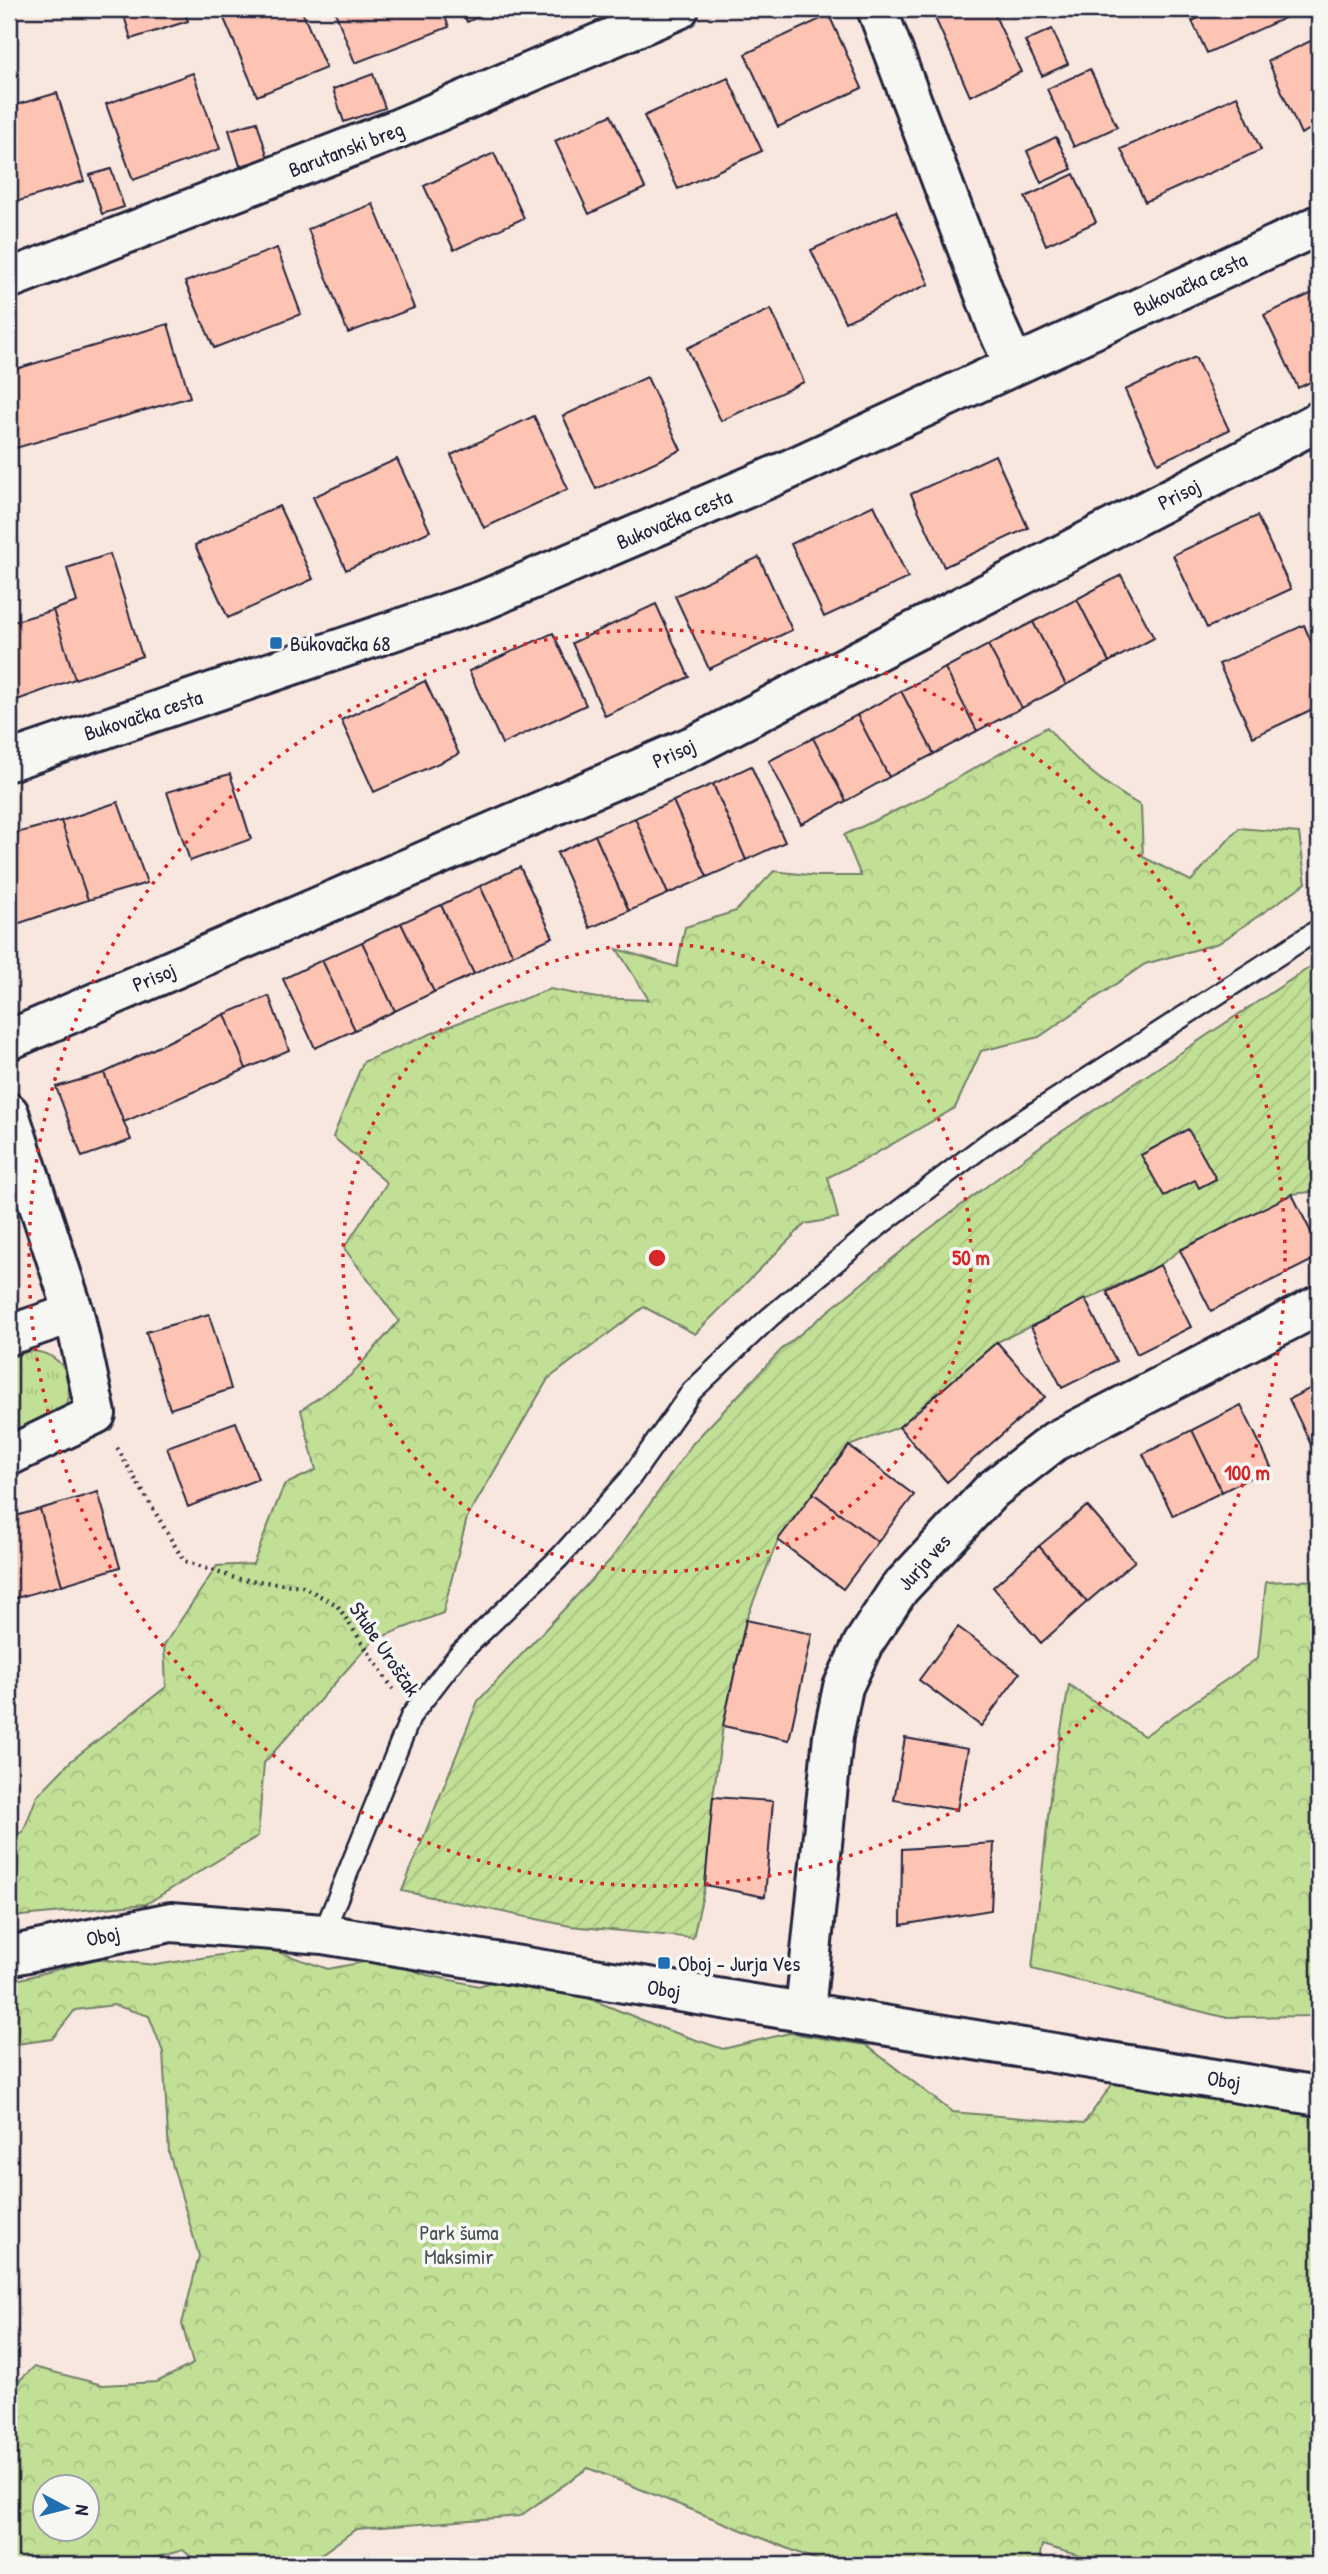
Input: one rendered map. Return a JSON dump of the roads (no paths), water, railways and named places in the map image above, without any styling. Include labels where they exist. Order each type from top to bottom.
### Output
[{"type":"street","name":"Barutanski breg","points":[[9,279],[397,129],[679,9]]},
{"type":"street","points":[[877,9],[992,315],[1014,365]]},
{"type":"street","name":"Bukovačka cesta","points":[[9,761],[484,600],[786,471],[1319,225]]},
{"type":"street","name":"Prisoj","points":[[9,1040],[697,744],[1319,421]]},
{"type":"street","points":[[9,1113],[74,1313],[96,1414],[9,1456]]},
{"type":"street","name":"Jurja ves","points":[[805,2011],[833,1736],[843,1687],[863,1644],[899,1588],[992,1490],[1055,1441],[1319,1305]]},
{"type":"street","points":[[9,1335],[74,1313]]},
{"type":"street","name":"Oboj","points":[[9,1956],[171,1922],[323,1934],[1319,2095]]},
{"type":"lane","points":[[323,1934],[411,1716],[457,1655],[559,1558],[629,1480],[692,1391],[770,1317],[880,1226],[989,1142],[1319,929]]},
{"type":"place","name":"Bukovačka 68","points":[[276,643]]},
{"type":"place","name":"Oboj - Jurja Ves","points":[[664,1963]]},
{"type":"park label","name":"Park šuma Maksimir","points":[[459,2244]]}]
